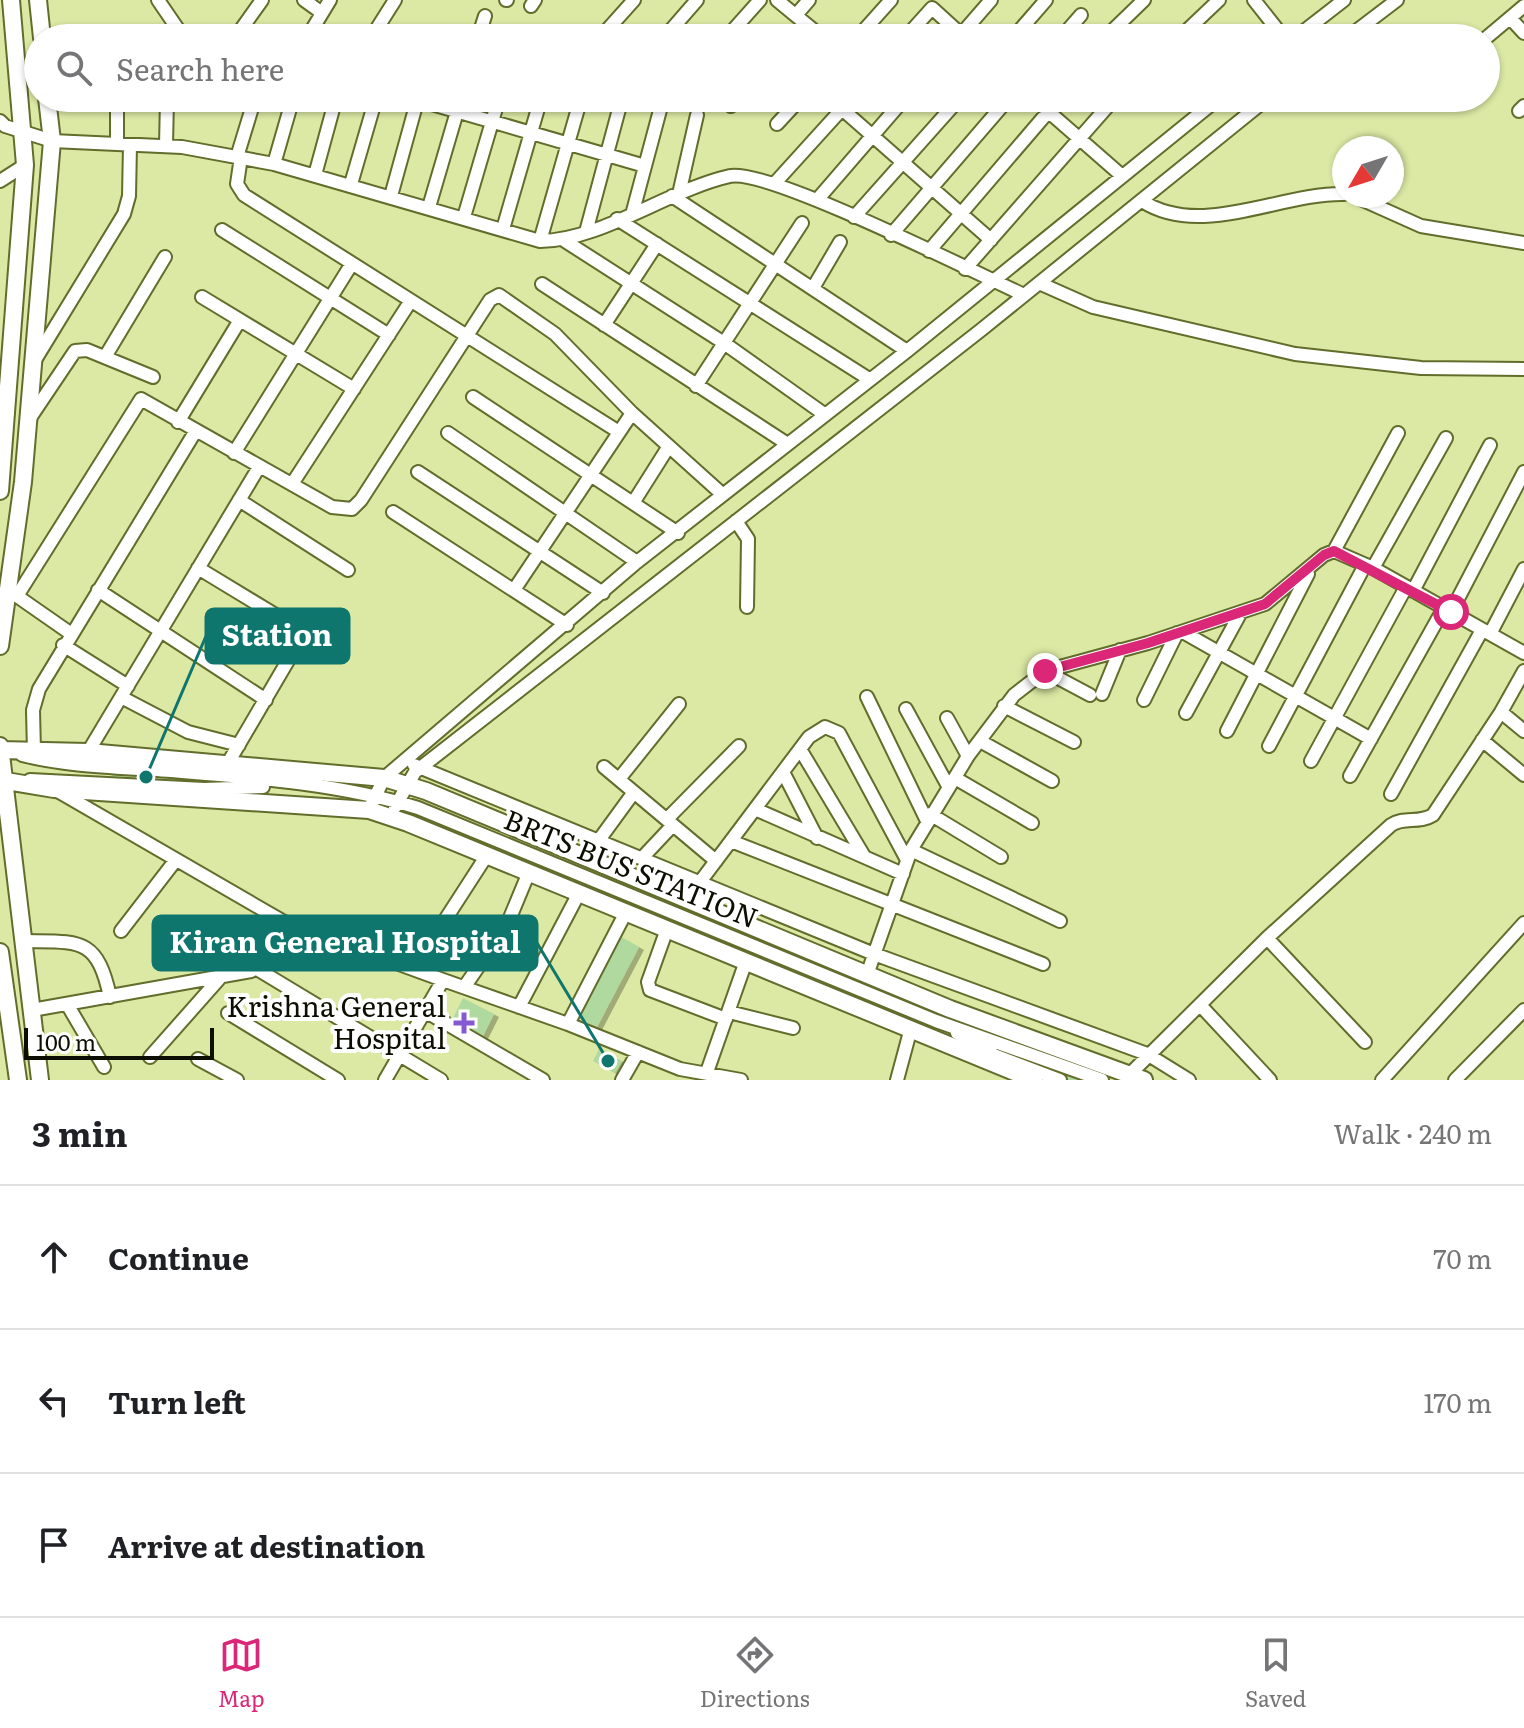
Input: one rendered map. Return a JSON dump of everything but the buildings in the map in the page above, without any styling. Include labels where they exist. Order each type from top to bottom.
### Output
[{"type":"main road","points":[[0,491],[25,165],[25,132],[11,0]]},
{"type":"main road","points":[[38,0],[41,24]]},
{"type":"main road","points":[[0,646],[13,593],[52,141],[49,112]]},
{"type":"main road","points":[[40,1080],[0,749],[88,752],[384,778],[868,972],[950,1009],[1137,1077]]},
{"type":"main road","points":[[2,781],[54,789],[371,802],[394,809],[487,855],[1034,1080]]},
{"type":"main road","points":[[0,952],[3,996],[18,1080]]},
{"type":"street","points":[[158,0],[174,24]]},
{"type":"street","points":[[245,24],[262,0]]},
{"type":"street","points":[[304,0],[322,13]]},
{"type":"street","points":[[315,24],[330,0]]},
{"type":"street","points":[[380,24],[395,0]]},
{"type":"street","points":[[613,24],[634,0]]},
{"type":"street","points":[[676,24],[697,0]]},
{"type":"street","points":[[739,24],[760,0]]},
{"type":"street","points":[[777,0],[807,24]]},
{"type":"street","points":[[799,24],[809,0]]},
{"type":"street","points":[[870,24],[891,0]]},
{"type":"street","points":[[972,24],[991,0]]},
{"type":"street","points":[[1025,24],[1046,0]]},
{"type":"street","points":[[1119,24],[1144,0]]},
{"type":"street","points":[[1194,24],[1219,0]]},
{"type":"street","points":[[1254,0],[1273,24]]},
{"type":"street","points":[[1313,24],[1344,0]]},
{"type":"street","points":[[1365,24],[1397,0]]},
{"type":"street","points":[[918,24],[936,4],[951,24]]},
{"type":"street","points":[[1500,26],[1524,6]]},
{"type":"street","points":[[1073,24],[1081,15]]},
{"type":"street","points":[[482,24],[485,16]]},
{"type":"street","points":[[1510,18],[1524,33]]},
{"type":"street","points":[[33,363],[120,224],[129,196],[119,112]]},
{"type":"street","points":[[166,146],[167,112]]},
{"type":"street","points":[[251,112],[239,157],[237,184],[240,192],[619,432]]},
{"type":"street","points":[[274,164],[289,112]]},
{"type":"street","points":[[315,175],[332,112]]},
{"type":"street","points":[[351,184],[372,112]]},
{"type":"street","points":[[391,196],[412,112]]},
{"type":"street","points":[[429,207],[457,112]]},
{"type":"street","points":[[473,112],[492,121],[645,166]]},
{"type":"street","points":[[464,217],[495,112]]},
{"type":"street","points":[[503,229],[537,112]]},
{"type":"street","points":[[540,241],[577,112]]},
{"type":"street","points":[[586,232],[618,112]]},
{"type":"street","points":[[633,211],[660,112]]},
{"type":"street","points":[[777,124],[788,112]]},
{"type":"street","points":[[774,184],[839,112]]},
{"type":"street","points":[[845,112],[991,240]]},
{"type":"street","points":[[817,200],[893,112]]},
{"type":"street","points":[[854,217],[947,112]]},
{"type":"street","points":[[891,235],[997,112]]},
{"type":"street","points":[[929,251],[1047,112]]},
{"type":"street","points":[[1049,112],[1121,175]]},
{"type":"street","points":[[965,269],[1103,112]]},
{"type":"street","points":[[0,749],[55,763],[214,775],[302,786],[371,802],[384,778],[567,625],[637,562],[907,351],[1201,112]]},
{"type":"street","points":[[394,809],[405,785],[421,767],[981,330],[1251,112]]},
{"type":"street","points":[[676,195],[697,115]]},
{"type":"street","points":[[0,121],[52,141],[166,146],[274,164],[540,241],[565,241],[698,186],[739,175],[817,200],[929,251],[987,283],[1024,295]]},
{"type":"street","points":[[0,181],[25,165]]},
{"type":"street","points":[[676,195],[907,351]]},
{"type":"street","points":[[1142,201],[1158,212],[1186,217],[1332,196]]},
{"type":"street","points":[[1381,208],[1421,226],[1524,243]]},
{"type":"street","points":[[617,219],[869,379]]},
{"type":"street","points":[[696,386],[802,223]]},
{"type":"street","points":[[222,230],[389,335]]},
{"type":"street","points":[[565,241],[724,343],[824,414]]},
{"type":"street","points":[[813,288],[840,242]]},
{"type":"street","points":[[604,325],[657,244]]},
{"type":"street","points":[[105,357],[165,257]]},
{"type":"street","points":[[234,453],[351,265]]},
{"type":"street","points":[[1039,283],[1093,307],[1295,354],[1421,368],[1524,369]]},
{"type":"street","points":[[542,284],[786,443]]},
{"type":"street","points":[[70,633],[13,593],[138,400],[145,400],[195,432],[332,507],[345,510],[357,505],[490,300],[502,296],[555,334],[632,413],[722,494]]},
{"type":"street","points":[[202,297],[354,389]]},
{"type":"street","points":[[292,484],[410,302]]},
{"type":"street","points":[[178,422],[240,320]]},
{"type":"street","points":[[28,421],[75,351],[87,350],[153,377]]},
{"type":"street","points":[[473,397],[678,533]]},
{"type":"street","points":[[514,590],[632,413]]},
{"type":"street","points":[[34,752],[34,703],[63,645],[195,432]]},
{"type":"street","points":[[448,433],[567,511],[637,562]]},
{"type":"street","points":[[868,972],[909,855],[929,817],[1004,706],[1045,671],[1180,632],[1272,601],[1334,551],[1398,433]]},
{"type":"street","points":[[1269,746],[1369,566],[1446,438]]},
{"type":"street","points":[[1311,761],[1490,445]]},
{"type":"street","points":[[633,503],[669,446]]},
{"type":"street","points":[[88,752],[259,467]]},
{"type":"street","points":[[418,472],[603,593]]},
{"type":"street","points":[[1350,776],[1524,472]]},
{"type":"street","points":[[239,500],[348,570]]},
{"type":"street","points":[[393,512],[567,625]]},
{"type":"street","points":[[736,521],[749,546],[747,607]]},
{"type":"street","points":[[1334,551],[1369,566],[1524,653]]},
{"type":"street","points":[[1227,731],[1312,566]]},
{"type":"street","points":[[198,568],[302,632],[302,640],[228,763]]},
{"type":"street","points":[[1391,794],[1524,569]]},
{"type":"street","points":[[98,590],[266,700]]},
{"type":"street","points":[[1186,713],[1241,612]]},
{"type":"street","points":[[1180,632],[1371,739]]},
{"type":"street","points":[[1144,700],[1180,632]]},
{"type":"street","points":[[63,645],[124,691],[188,732],[239,745]]},
{"type":"street","points":[[1045,671],[1096,695],[1120,650]]},
{"type":"street","points":[[1137,1077],[1147,1054],[1201,1006],[1267,938],[1391,825],[1400,820],[1422,820],[1433,815],[1521,687],[1524,671]]},
{"type":"street","points":[[867,697],[929,817],[1001,857]]},
{"type":"street","points":[[619,779],[679,704]]},
{"type":"street","points":[[1004,706],[1074,742]]},
{"type":"street","points":[[906,709],[952,782],[1032,823]]},
{"type":"street","points":[[1501,712],[1524,731]]},
{"type":"street","points":[[947,718],[968,756]]},
{"type":"street","points":[[700,882],[809,737],[825,727],[839,733],[909,855],[1060,921]]},
{"type":"street","points":[[1482,740],[1524,775]]},
{"type":"street","points":[[980,741],[1052,781]]},
{"type":"street","points":[[642,858],[670,822],[739,746]]},
{"type":"street","points":[[800,749],[865,858]]},
{"type":"street","points":[[401,763],[421,767],[874,954],[1147,1054],[1189,1080]]},
{"type":"street","points":[[604,767],[716,861]]},
{"type":"street","points":[[783,772],[817,838]]},
{"type":"street","points":[[2,781],[54,779],[204,789],[302,786]]},
{"type":"street","points":[[54,789],[284,922],[568,1024],[638,1052],[683,1075],[707,1072],[741,1080]]},
{"type":"street","points":[[599,840],[634,792]]},
{"type":"street","name":"BRTS BUS STATION","points":[[394,809],[936,1021]]},
{"type":"street","points":[[755,809],[903,874]]},
{"type":"street","points":[[731,841],[1043,964]]},
{"type":"street","points":[[414,968],[487,855]]},
{"type":"street","points":[[121,931],[175,861]]},
{"type":"street","points":[[465,986],[504,930],[529,872]]},
{"type":"street","points":[[519,1007],[579,893]]},
{"type":"street","points":[[568,1024],[626,912]]},
{"type":"street","points":[[1382,1080],[1524,923]]},
{"type":"street","points":[[32,1010],[219,979],[257,969],[305,929]]},
{"type":"street","points":[[667,929],[648,982],[650,990],[728,1016],[793,1028]]},
{"type":"street","points":[[1267,938],[1365,1042]]},
{"type":"street","points":[[23,941],[72,942],[89,948],[104,970],[110,997]]},
{"type":"street","points":[[707,1072],[746,961]]},
{"type":"street","points":[[257,969],[441,1080]]},
{"type":"street","points":[[150,1057],[219,979]]},
{"type":"street","points":[[385,1080],[443,980]]},
{"type":"street","points":[[67,1004],[104,1067]]},
{"type":"street","points":[[1201,1006],[1270,1080]]},
{"type":"street","points":[[1455,1080],[1524,1010]]},
{"type":"street","points":[[425,1011],[543,1080]]},
{"type":"street","points":[[228,1013],[338,1080]]},
{"type":"street","points":[[936,1021],[994,1055],[1060,1080]]},
{"type":"street","points":[[936,1021],[1102,1080]]},
{"type":"street","points":[[897,1080],[911,1028]]},
{"type":"street","points":[[622,1080],[638,1052]]},
{"type":"street","points":[[198,1059],[237,1080]]},
{"type":"place","name":"Station","points":[[146,777]]},
{"type":"place","name":"Krishna General Hospital","points":[[464,1023]]},
{"type":"place","name":"Kiran General Hospital","points":[[608,1061]]},
{"type":"route","points":[[1045,671],[1148,643],[1265,604],[1324,555],[1334,551],[1373,568],[1451,612]]}]
